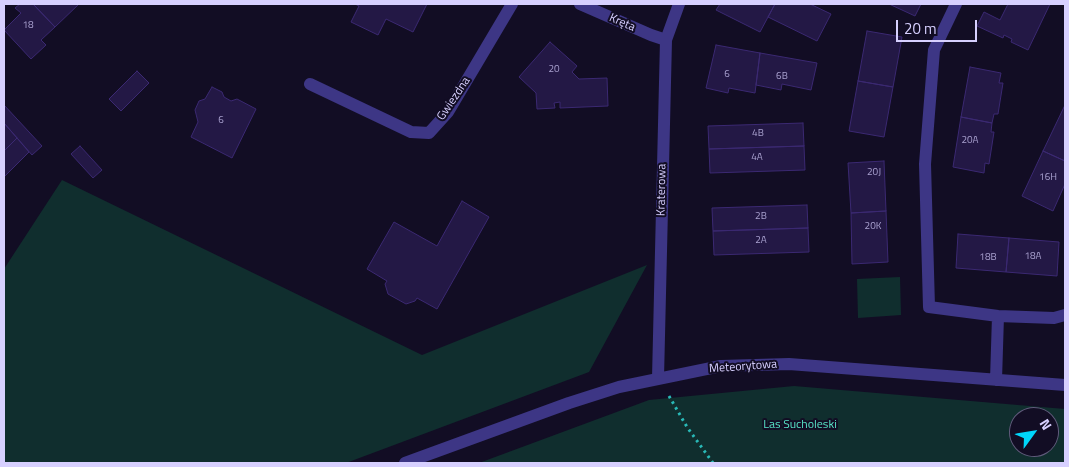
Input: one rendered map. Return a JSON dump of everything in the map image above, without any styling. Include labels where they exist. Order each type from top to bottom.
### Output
[{"type":"street","name":"Gwiezdna","points":[[310,84],[411,132],[429,133],[448,112],[512,4]]},
{"type":"street","name":"Kręta","points":[[580,4],[666,40]]},
{"type":"street","name":"Kraterowa","points":[[658,378],[666,40],[679,4]]},
{"type":"street","points":[[956,4],[934,50],[925,164],[929,307],[998,316],[1054,318],[1065,315]]},
{"type":"street","points":[[996,380],[998,316]]},
{"type":"street","name":"Meteorytowa","points":[[405,463],[568,403],[619,387],[722,366],[789,364],[1065,385]]},
{"type":"path","points":[[658,378],[687,427],[713,463]]},
{"type":"green space","points":[[62,180],[422,355],[647,265],[589,372],[346,463],[4,463],[4,269]]},
{"type":"green space","points":[[900,277],[901,315],[858,318],[857,279]]},
{"type":"green space","name":"Las Sucholeski","points":[[794,386],[1041,407],[1009,407],[1009,457],[1059,457],[1059,408],[1065,409],[1065,463],[479,463],[649,400]]},
{"type":"building","points":[[20,4],[33,4],[55,27],[41,40],[46,45],[31,59],[4,30],[21,13],[15,8]]},
{"type":"building","points":[[33,4],[79,4],[55,27]]},
{"type":"building","points":[[355,4],[427,4],[413,32],[386,19],[378,35],[351,22],[359,6]]},
{"type":"building","points":[[720,4],[775,4],[760,32],[716,10]]},
{"type":"building","points":[[775,4],[810,4],[831,14],[817,41],[768,17]]},
{"type":"building","points":[[889,4],[921,4],[915,16]]},
{"type":"building","points":[[1008,4],[1050,4],[1028,50],[1011,42],[1012,39],[1004,35],[1003,38],[977,26],[984,12],[1000,20]]},
{"type":"building","points":[[867,31],[902,37],[893,87],[858,81]]},
{"type":"building","points":[[550,42],[577,66],[572,72],[579,79],[607,78],[608,106],[560,108],[560,102],[554,103],[555,108],[537,109],[536,93],[519,77]]},
{"type":"building","points":[[716,45],[760,53],[755,93],[729,88],[728,93],[706,88]]},
{"type":"building","points":[[760,53],[817,63],[811,90],[782,84],[781,90],[756,85]]},
{"type":"building","points":[[970,67],[1001,73],[999,83],[1003,83],[998,114],[994,114],[992,123],[961,117]]},
{"type":"building","points":[[137,71],[149,83],[121,111],[109,99]]},
{"type":"building","points":[[858,81],[893,87],[884,137],[849,131]]},
{"type":"building","points":[[212,87],[222,92],[224,97],[231,101],[237,99],[256,109],[232,158],[191,137],[198,122],[195,110],[199,101],[205,99]]},
{"type":"building","points":[[4,105],[42,146],[32,155],[4,123]]},
{"type":"building","points":[[1065,105],[1065,161],[1043,151]]},
{"type":"building","points":[[961,117],[992,123],[991,132],[994,132],[989,164],[985,163],[984,173],[953,167]]},
{"type":"building","points":[[4,123],[17,138],[4,151]]},
{"type":"building","points":[[803,123],[804,146],[709,149],[708,126]]},
{"type":"building","points":[[17,138],[29,152],[5,176],[4,151]]},
{"type":"building","points":[[80,146],[102,170],[93,178],[71,154]]},
{"type":"building","points":[[804,146],[805,170],[710,173],[709,149]]},
{"type":"building","points":[[1043,151],[1065,161],[1065,184],[1053,211],[1022,196]]},
{"type":"building","points":[[884,161],[886,211],[851,213],[848,163]]},
{"type":"building","points":[[462,201],[489,217],[437,309],[417,298],[415,301],[406,304],[388,294],[385,284],[387,281],[367,269],[394,222],[437,246]]},
{"type":"building","points":[[807,205],[808,228],[713,231],[712,208]]},
{"type":"building","points":[[886,211],[888,262],[852,264],[851,213]]},
{"type":"building","points":[[808,228],[809,252],[714,255],[713,231]]},
{"type":"building","points":[[958,234],[1009,238],[1006,272],[956,268]]},
{"type":"building","points":[[1009,238],[1059,242],[1057,276],[1006,272]]}]
